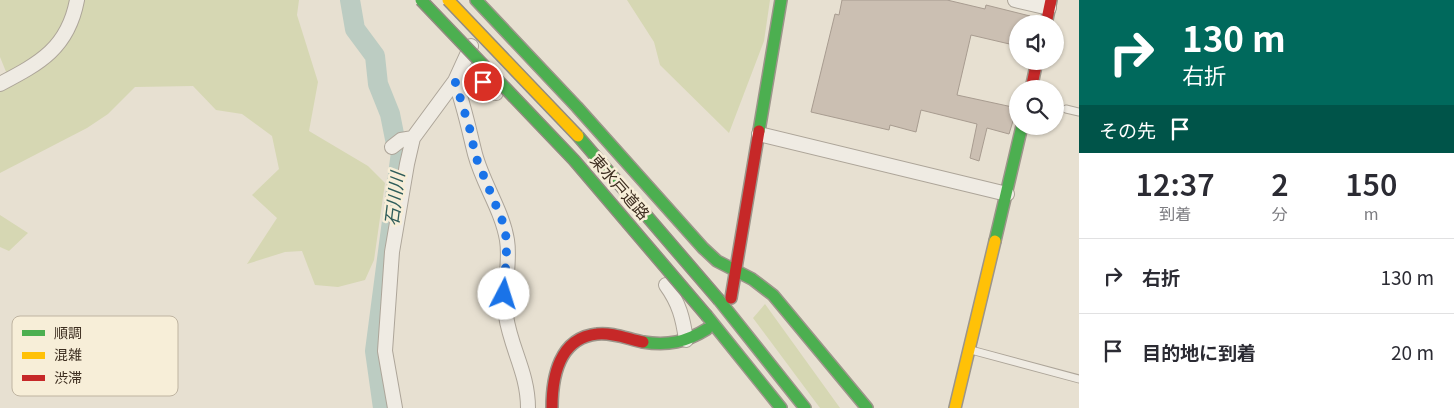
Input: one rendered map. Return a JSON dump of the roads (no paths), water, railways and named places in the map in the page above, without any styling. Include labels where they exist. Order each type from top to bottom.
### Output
[{"type":"main road","name":"東水戸道路","points":[[421,0],[574,160],[707,316],[780,408]]},
{"type":"main road","name":"東水戸道路","points":[[448,0],[589,148],[725,299],[804,408]]},
{"type":"main road","points":[[725,299],[736,271],[781,0]]},
{"type":"main road","points":[[482,2],[703,248],[717,261],[762,285],[867,408]]},
{"type":"main road","points":[[955,408],[1020,135]]},
{"type":"main road","points":[[552,408],[553,375],[559,358],[578,340],[592,334],[606,334],[669,344],[686,340],[707,329]]},
{"type":"street","points":[[0,84],[45,58],[58,45],[67,33],[74,17],[77,0]]},
{"type":"street","points":[[1015,0],[1050,4]]},
{"type":"street","points":[[395,408],[384,351],[392,252],[407,164],[402,142],[456,79],[470,50],[482,2]]},
{"type":"street","points":[[456,79],[472,79],[492,88],[574,178],[677,300],[683,316],[686,340]]},
{"type":"street","points":[[456,79],[475,155],[502,220],[507,241],[504,294],[506,318],[528,388],[528,408]]},
{"type":"street","points":[[759,134],[1007,194]]},
{"type":"lane","points":[[1066,109],[1079,112]]},
{"type":"lane","points":[[970,350],[1079,378]]},
{"type":"waterway","name":"石川川","points":[[350,0],[355,29],[375,56],[378,84],[390,114],[395,139],[401,152],[375,351],[383,408]]}]
